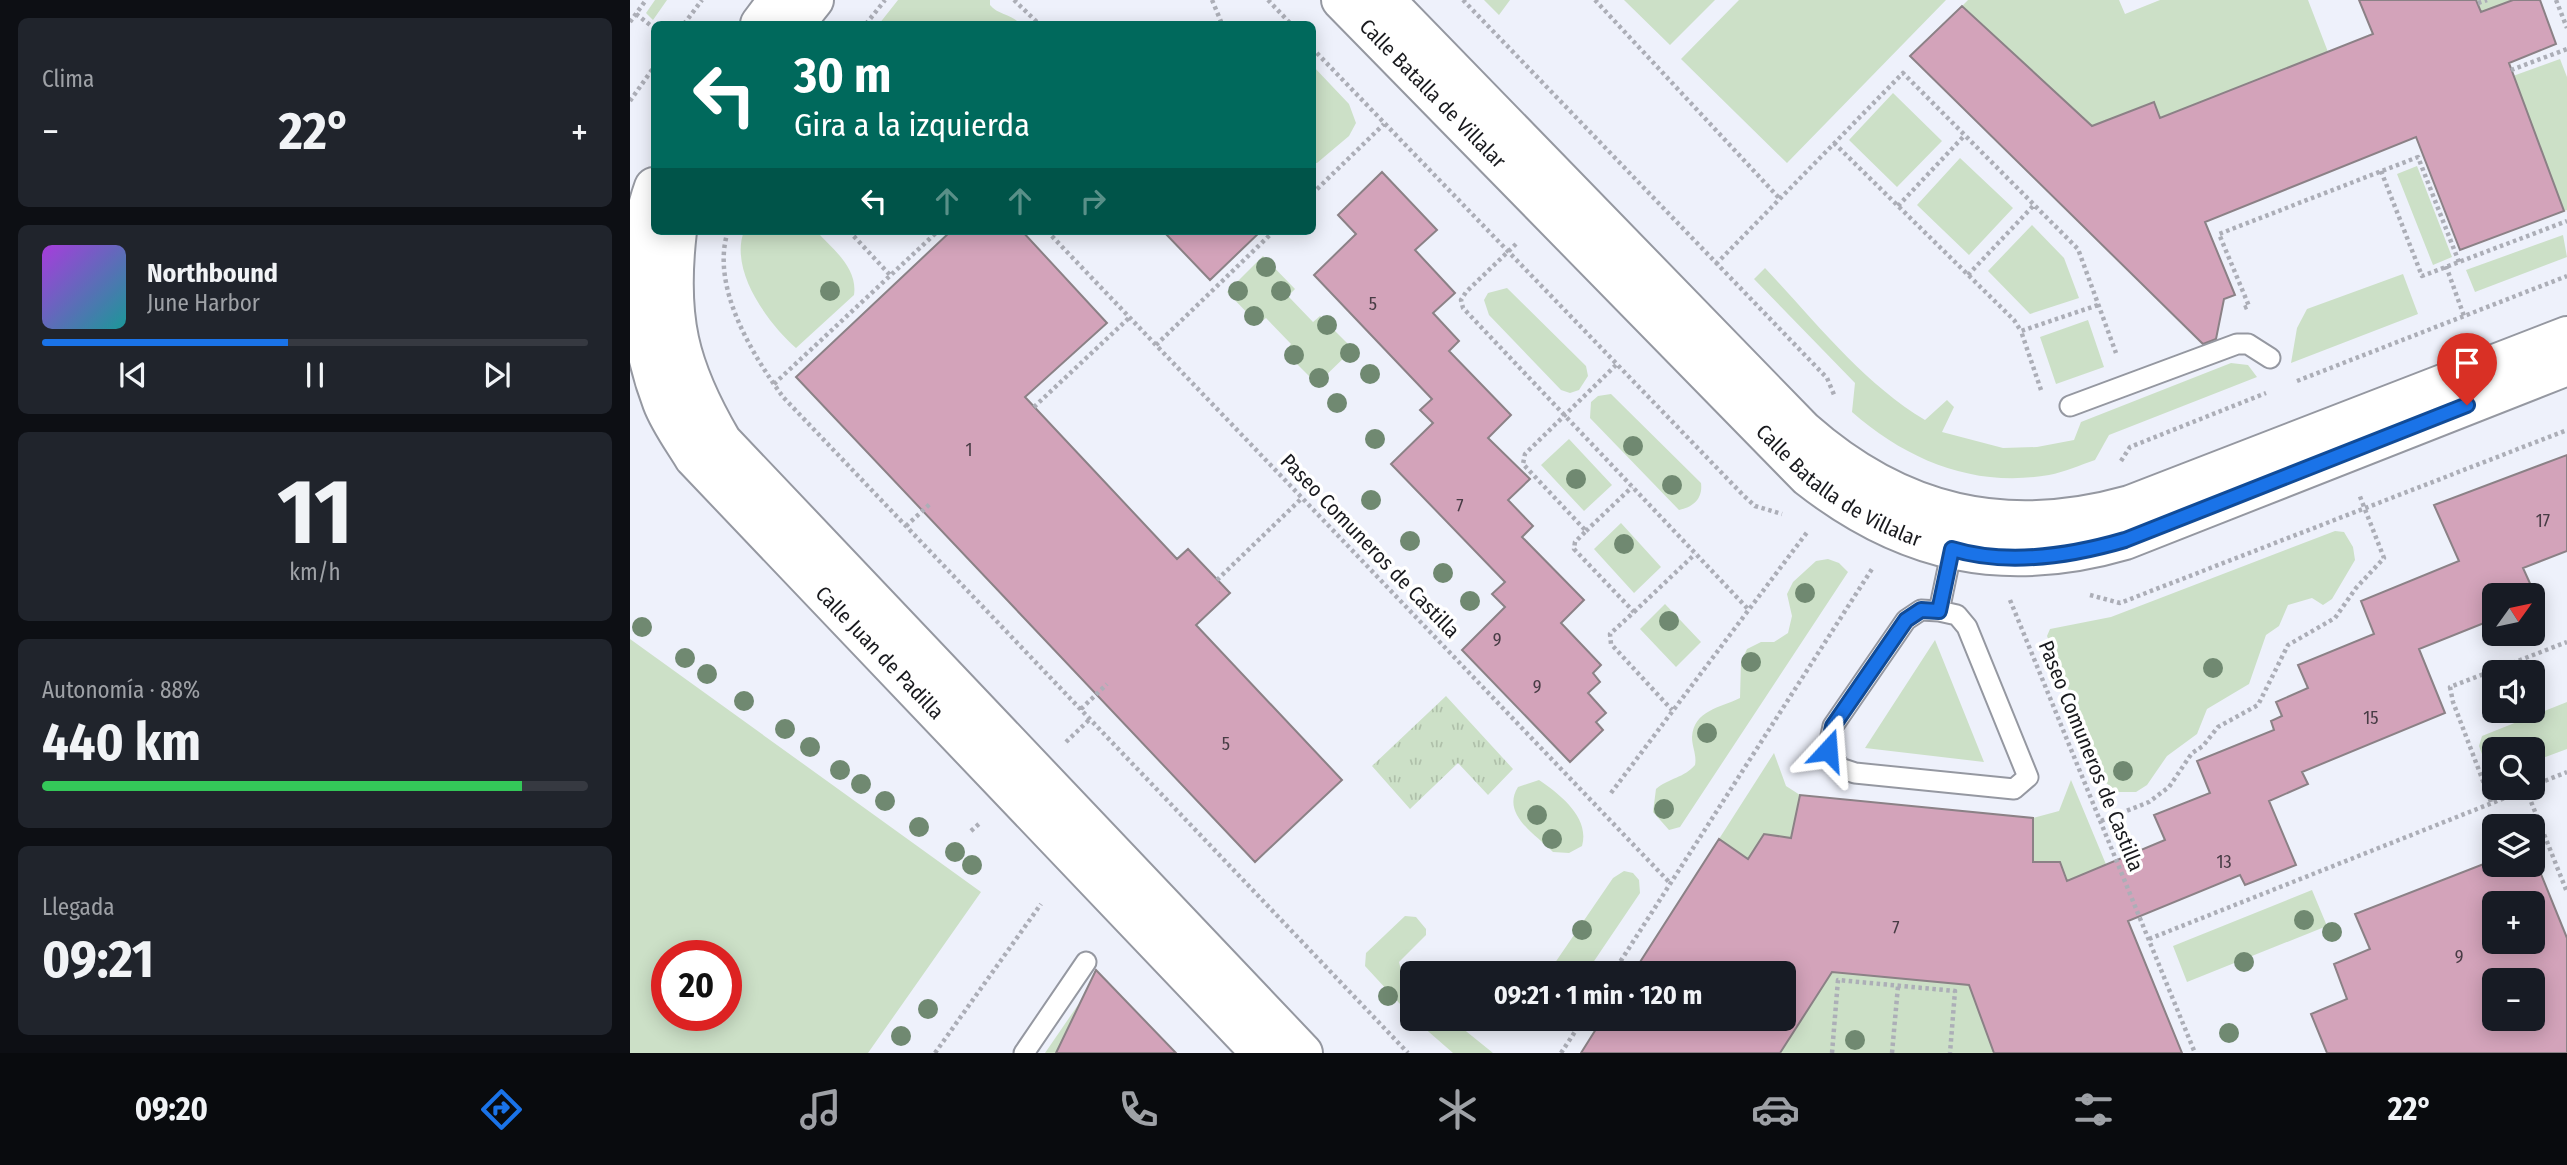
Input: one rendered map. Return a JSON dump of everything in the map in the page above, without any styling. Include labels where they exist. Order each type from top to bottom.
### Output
[{"type":"street","points":[[762,21],[778,0]]},
{"type":"street","points":[[797,21],[814,0]]},
{"type":"street","name":"Calle Batalla de Villalar","points":[[1341,0],[1808,477],[1856,512],[1897,532],[1952,549],[1998,557],[2026,558],[2087,551],[2125,540],[2567,366]]},
{"type":"street","name":"Calle Batalla de Villalar","points":[[1385,0],[1803,430],[1858,474],[1923,503],[1957,513],[2034,522],[2098,514],[2130,506],[2567,336]]},
{"type":"street","name":"Calle Juan de Padilla","points":[[651,199],[641,241],[641,322],[647,357],[663,405],[694,458],[1261,1053]]},
{"type":"street","name":"Calle Juan de Padilla","points":[[677,235],[672,300],[676,329],[693,385],[722,441],[1303,1053]]},
{"type":"lane","points":[[2070,406],[2237,344],[2248,344],[2270,358]]},
{"type":"lane","points":[[1939,611],[1952,549]]},
{"type":"lane","points":[[1921,610],[1939,611],[1957,615],[1967,627],[2028,777],[2014,789],[1856,773],[1840,768],[1828,750],[1833,726],[1906,620],[1921,610]]},
{"type":"lane","points":[[1024,1053],[1086,962]]},
{"type":"path","points":[[630,22],[646,0]]},
{"type":"path","points":[[686,21],[702,0]]},
{"type":"path","points":[[868,21],[885,0]]},
{"type":"path","points":[[1014,0],[1036,21]]},
{"type":"path","points":[[1212,0],[1221,21]]},
{"type":"path","points":[[1268,0],[1288,21]]},
{"type":"path","points":[[1463,0],[1827,378],[1836,405]]},
{"type":"path","points":[[1595,0],[1780,199]]},
{"type":"path","points":[[2478,4],[2487,0]]},
{"type":"path","points":[[2556,0],[2567,28]]},
{"type":"path","points":[[636,14],[651,26]]},
{"type":"path","points":[[2511,69],[2567,50]]},
{"type":"path","points":[[1316,52],[1755,506],[1772,513],[1795,515]]},
{"type":"path","points":[[630,101],[651,71]]},
{"type":"path","points":[[1716,264],[1903,73],[2078,249],[2119,360]]},
{"type":"path","points":[[1316,190],[1384,124]]},
{"type":"path","points":[[1898,206],[1965,136]]},
{"type":"path","points":[[1834,143],[2014,320],[2021,331],[2041,390]]},
{"type":"path","points":[[2249,306],[2219,234],[2417,157],[2459,261]]},
{"type":"path","points":[[2381,171],[2422,276],[2567,221]]},
{"type":"path","points":[[1968,275],[2034,205]]},
{"type":"path","points":[[727,235],[725,242],[730,297],[759,363],[774,384],[1408,1053]]},
{"type":"path","points":[[853,235],[890,275]]},
{"type":"path","points":[[774,384],[934,235]]},
{"type":"path","name":"Paseo Comuneros de Castilla","points":[[1051,235],[1671,883]]},
{"type":"path","points":[[1156,345],[1270,235]]},
{"type":"path","points":[[1508,252],[1466,292],[1461,300],[1463,308],[1748,609]]},
{"type":"path","points":[[2446,266],[2464,316]]},
{"type":"path","points":[[2290,384],[2567,276]]},
{"type":"path","points":[[2021,331],[2098,305]]},
{"type":"path","points":[[1034,407],[1130,317]]},
{"type":"path","points":[[1586,531],[1522,464],[1525,454],[1616,365]]},
{"type":"path","points":[[2117,467],[2130,447],[2268,393]]},
{"type":"path","points":[[2085,594],[2120,603],[2567,430]]},
{"type":"path","points":[[1632,487],[1575,542],[1574,549],[1634,612]]},
{"type":"path","points":[[1217,580],[1302,498]]},
{"type":"path","points":[[906,526],[931,503]]},
{"type":"path","points":[[2101,821],[2149,802],[2169,787],[2192,753],[2203,746],[2218,727],[2258,705],[2288,645],[2334,618],[2356,588],[2384,558],[2365,509]]},
{"type":"path","points":[[1611,793],[1815,522]]},
{"type":"path","points":[[1672,710],[1609,639],[1610,634],[1695,554]]},
{"type":"path","points":[[1621,961],[1872,568]]},
{"type":"path","name":"Paseo Comuneros de Castilla","points":[[2009,598],[2195,1053]]},
{"type":"path","points":[[2491,802],[2453,702],[2450,687],[2567,642]]},
{"type":"path","points":[[1081,709],[1107,684]]},
{"type":"path","points":[[2545,781],[2567,772]]},
{"type":"path","points":[[2149,939],[2496,800]]},
{"type":"path","points":[[2533,800],[2567,892]]},
{"type":"path","points":[[935,1053],[1041,904]]},
{"type":"path","points":[[1832,1053],[1838,980],[1955,991],[1950,1053]]},
{"type":"path","points":[[1892,1053],[1898,986]]},
{"type":"path","points":[[1561,1053],[1575,1031]]},
{"type":"green space","points":[[655,0],[667,0],[653,20],[646,13]]},
{"type":"green space","points":[[898,0],[990,0],[993,8],[1016,21],[881,21]]},
{"type":"green space","points":[[1484,0],[1510,0],[1499,15]]},
{"type":"green space","points":[[1624,0],[1715,0],[1670,45]]},
{"type":"green space","points":[[1739,0],[1946,0],[1787,163],[1681,59]]},
{"type":"green space","points":[[1968,0],[2119,0],[2125,14],[2160,0],[2308,0],[2328,52],[2160,118],[2154,102],[2114,147],[1962,6]]},
{"type":"green space","points":[[2476,0],[2513,0],[2481,12]]},
{"type":"green space","points":[[2560,59],[2567,77],[2567,210],[2564,211],[2513,76]]},
{"type":"green space","points":[[1316,69],[1349,104],[1356,123],[1349,136],[1317,163]]},
{"type":"green space","points":[[1893,93],[1942,141],[1897,187],[1849,140]]},
{"type":"green space","points":[[1960,158],[2013,208],[1969,255],[1917,205]]},
{"type":"green space","points":[[2417,166],[2452,257],[2433,265],[2397,174]]},
{"type":"green space","points":[[2032,225],[2064,258],[2079,298],[2030,314],[1988,271]]},
{"type":"green space","points":[[743,235],[820,235],[848,268],[854,285],[854,295],[796,348],[774,325],[754,295],[746,279],[741,246]]},
{"type":"green space","points":[[2563,235],[2567,257],[2475,292],[2466,270]]},
{"type":"green space","points":[[1263,256],[1295,289],[1288,296],[1313,322],[1320,316],[1353,349],[1317,384],[1285,352],[1291,344],[1266,318],[1258,324],[1227,292]]},
{"type":"green space","points":[[1765,268],[1840,350],[1902,405],[1925,420],[1947,400],[1954,407],[1942,432],[2003,448],[2037,447],[2074,440],[2081,422],[2231,363],[2248,365],[2257,377],[2109,435],[2095,460],[2067,470],[2022,478],[1969,474],[1919,457],[1852,412],[1855,383],[1754,279]]},
{"type":"green space","points":[[2403,274],[2418,314],[2291,363],[2297,328],[2307,309]]},
{"type":"green space","points":[[1507,288],[1586,366],[1588,376],[1579,390],[1570,393],[1561,390],[1489,315],[1484,300],[1488,293]]},
{"type":"green space","points":[[2088,320],[2104,367],[2056,384],[2040,337]]},
{"type":"green space","points":[[1611,394],[1701,483],[1699,498],[1689,507],[1679,510],[1590,418],[1591,402],[1598,396]]},
{"type":"green space","points":[[1569,439],[1612,485],[1584,511],[1541,465]]},
{"type":"green space","points":[[1621,523],[1661,567],[1634,593],[1594,549]]},
{"type":"green space","points":[[2335,531],[2344,532],[2353,547],[2355,560],[2332,599],[2323,605],[2312,598],[2288,605],[2279,626],[2266,635],[2249,684],[2207,709],[2197,734],[2167,756],[2147,785],[2136,792],[2118,792],[2106,783],[2047,636],[2050,629],[2111,617]]},
{"type":"green space","points":[[1828,559],[1839,563],[1848,572],[1680,827],[1669,830],[1653,812],[1656,789],[1695,765],[1692,737],[1698,721],[1709,711],[1740,698],[1741,662],[1747,649],[1761,642],[1774,642],[1788,633],[1792,616],[1787,594],[1793,582],[1816,561]]},
{"type":"green space","points":[[1665,604],[1701,642],[1676,667],[1640,629]]},
{"type":"green space","points":[[630,639],[981,892],[868,1053],[630,1053]]},
{"type":"green space","points":[[1935,640],[1984,762],[1865,748]]},
{"type":"green space","points":[[1446,696],[1513,769],[1488,795],[1458,763],[1410,809],[1372,766]]},
{"type":"green space","points":[[2567,702],[2567,749],[2545,757],[2545,737],[2482,737],[2482,754],[2479,746],[2482,736],[2514,723],[2545,723],[2545,711]]},
{"type":"green space","points":[[1774,753],[1786,786],[1800,795],[1791,838],[1764,834],[1748,859],[1719,839]]},
{"type":"green space","points":[[1539,780],[1572,808],[1582,826],[1582,846],[1569,853],[1553,852],[1517,815],[1514,797],[1518,787]]},
{"type":"green space","points":[[2071,780],[2110,874],[2068,884],[2060,862],[2033,862],[2033,818],[2059,811]]},
{"type":"green space","points":[[1624,871],[1633,873],[1639,880],[1640,893],[1594,961],[1556,961],[1613,878]]},
{"type":"green space","points":[[2312,890],[2327,926],[2187,982],[2173,946]]},
{"type":"green space","points":[[1405,916],[1416,917],[1426,929],[1426,935],[1399,962],[1400,1004],[1365,966],[1366,953]]},
{"type":"green space","points":[[1832,972],[1969,985],[1994,1053],[1780,1053]]},
{"type":"green space","points":[[1080,1002],[1056,1053],[1045,1053]]},
{"type":"green space","points":[[1428,1031],[1466,1031],[1493,1053],[1453,1053]]},
{"type":"building","points":[[2359,0],[2476,0],[2481,12],[2513,0],[2540,0],[2556,44],[2509,63],[2564,211],[2460,250],[2416,137],[2205,222],[2235,295],[2224,299],[2216,339],[2203,344],[1910,56],[1962,6],[2092,126],[2154,102],[2160,118],[2373,34]]},
{"type":"building","points":[[1382,172],[1437,230],[1415,250],[1455,293],[1433,313],[1459,341],[1449,351],[1511,415],[1488,438],[1530,479],[1508,500],[1533,526],[1522,537],[1584,600],[1561,623],[1601,665],[1593,673],[1600,682],[1588,693],[1606,713],[1596,722],[1603,730],[1570,762],[1462,650],[1505,607],[1492,594],[1505,582],[1391,464],[1433,423],[1420,410],[1432,399],[1314,275],[1356,234],[1338,215]]},
{"type":"building","points":[[947,235],[1026,235],[1107,323],[1025,397],[1177,559],[1188,549],[1230,593],[1196,625],[1342,780],[1255,862],[796,377]]},
{"type":"building","points":[[1167,235],[1257,235],[1210,280]]},
{"type":"building","points":[[2567,455],[2567,551],[2523,568],[2530,583],[2482,583],[2482,624],[2419,649],[2445,713],[2302,772],[2308,784],[2269,801],[2296,865],[2245,885],[2240,875],[2128,921],[2182,1053],[1994,1053],[1969,985],[1832,972],[1796,1028],[1796,961],[1641,961],[1719,839],[1748,859],[1764,834],[1791,838],[1800,795],[2033,818],[2033,862],[2060,862],[2067,881],[2165,840],[2154,815],[2210,793],[2197,761],[2274,730],[2271,721],[2282,716],[2276,702],[2308,688],[2298,665],[2374,634],[2361,601],[2459,561],[2434,505]]},
{"type":"building","points":[[2482,865],[2482,877],[2542,877],[2567,938],[2567,1053],[2327,1053],[2311,1014],[2347,999],[2334,964],[2370,949],[2355,914]]},
{"type":"building","points":[[1096,970],[1176,1053],[1056,1053]]},
{"type":"building","points":[[1595,1031],[1794,1031],[1780,1053],[1581,1053]]},
{"type":"route","points":[[1828,750],[1833,726],[1906,620],[1921,610],[1939,611],[1952,549],[2012,558],[2087,551],[2125,540],[2467,405]]}]
